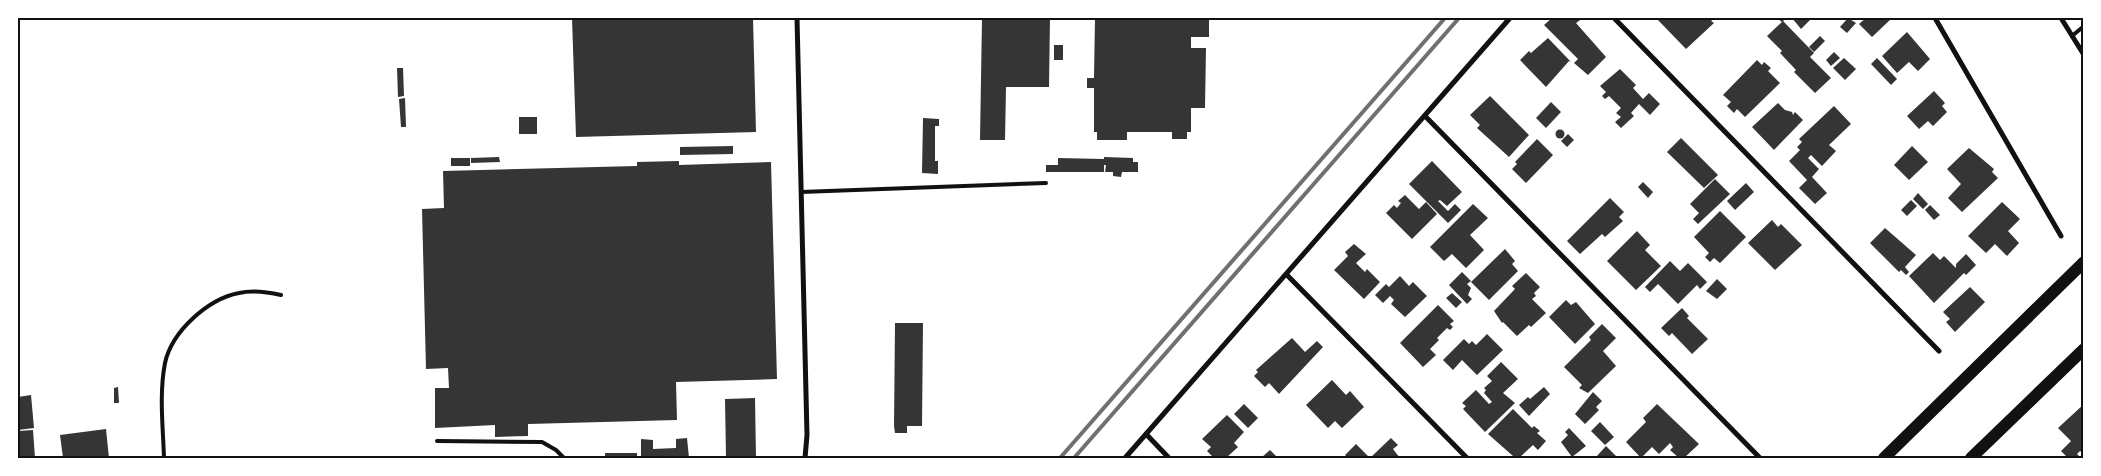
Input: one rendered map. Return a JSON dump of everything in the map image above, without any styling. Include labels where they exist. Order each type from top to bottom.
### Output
[{"type":"main road","points":[[1884,458],[2084,262]]},
{"type":"main road","points":[[1971,458],[2084,349]]},
{"type":"street","points":[[797,18],[807,435],[805,458]]},
{"type":"street","points":[[1125,458],[1510,18]]},
{"type":"street","points":[[1614,18],[1939,351]]},
{"type":"street","points":[[1935,18],[2061,236]]},
{"type":"street","points":[[2061,18],[2084,55]]},
{"type":"street","points":[[1425,116],[1760,458]]},
{"type":"street","points":[[1287,275],[1467,458]]},
{"type":"street","points":[[1146,434],[1169,458]]},
{"type":"lane","points":[[2072,36],[2084,26]]},
{"type":"lane","points":[[801,192],[1046,183]]},
{"type":"lane","points":[[164,458],[162,386],[165,361],[185,326],[197,314],[228,296],[241,292],[269,292],[281,295]]},
{"type":"lane","points":[[437,441],[542,442],[556,450],[564,458]]},
{"type":"building","points":[[572,18],[753,18],[756,132],[576,137]]},
{"type":"building","points":[[982,18],[1050,18],[1049,87],[1006,87],[1005,140],[980,140]]},
{"type":"building","points":[[1095,18],[1209,18],[1209,37],[1191,37],[1191,48],[1206,48],[1205,108],[1191,108],[1191,132],[1187,132],[1187,139],[1172,139],[1172,132],[1127,132],[1127,140],[1097,140],[1097,132],[1094,132],[1094,88],[1087,88],[1087,78],[1094,78]]},
{"type":"building","points":[[1552,18],[1583,18],[1576,23],[1606,57],[1588,75],[1574,63],[1578,59],[1544,25]]},
{"type":"building","points":[[1715,18],[1711,21],[1714,23],[1686,49],[1657,19]]},
{"type":"building","points":[[1777,18],[1786,18],[1783,21],[1814,53],[1810,57],[1831,78],[1815,93],[1794,72],[1796,70],[1780,53],[1782,51],[1767,36],[1782,22]]},
{"type":"building","points":[[1792,18],[1812,18],[1801,29]]},
{"type":"building","points":[[1848,18],[1856,23],[1847,33],[1840,27]]},
{"type":"building","points":[[1866,18],[1892,18],[1872,37],[1859,24]]},
{"type":"building","points":[[1907,32],[1930,59],[1918,71],[1909,62],[1897,73],[1882,56]]},
{"type":"building","points":[[1820,36],[1825,41],[1814,52],[1809,47]]},
{"type":"building","points":[[1548,38],[1571,62],[1569,61],[1546,87],[1520,60],[1529,51],[1531,53]]},
{"type":"building","points":[[1054,45],[1063,45],[1063,60],[1054,60]]},
{"type":"building","points":[[1834,52],[1840,58],[1831,66],[1826,60]]},
{"type":"building","points":[[1844,58],[1856,69],[1845,80],[1833,68]]},
{"type":"building","points":[[1877,58],[1897,79],[1891,85],[1871,64]]},
{"type":"building","points":[[1757,60],[1762,65],[1764,62],[1771,68],[1768,71],[1780,83],[1745,117],[1737,109],[1734,113],[1727,106],[1731,102],[1723,95]]},
{"type":"building","points":[[397,68],[403,68],[404,96],[398,97]]},
{"type":"building","points":[[1620,69],[1636,85],[1633,88],[1643,99],[1649,93],[1660,104],[1650,115],[1639,104],[1631,113],[1634,116],[1621,128],[1615,122],[1621,117],[1616,113],[1621,108],[1609,96],[1605,99],[1602,96],[1606,92],[1600,86]]},
{"type":"building","points":[[1934,91],[1945,103],[1942,106],[1947,112],[1933,126],[1928,121],[1919,129],[1907,116]]},
{"type":"building","points":[[1490,96],[1529,135],[1509,157],[1477,128],[1480,125],[1470,115]]},
{"type":"building","points":[[405,98],[406,127],[401,127],[399,99]]},
{"type":"building","points":[[1551,102],[1561,112],[1546,128],[1536,118]]},
{"type":"building","points":[[1778,103],[1785,110],[1792,112],[1793,115],[1795,112],[1803,120],[1774,150],[1752,127]]},
{"type":"building","points":[[1834,106],[1851,124],[1829,145],[1836,151],[1822,166],[1811,155],[1808,158],[1819,169],[1812,177],[1827,193],[1815,204],[1799,188],[1807,180],[1789,161],[1800,150],[1797,147],[1802,142],[1799,139]]},
{"type":"building","points":[[519,117],[537,117],[537,134],[519,134]]},
{"type":"building","points":[[923,118],[939,119],[939,126],[935,126],[935,161],[938,161],[938,174],[922,173]]},
{"type":"building","points":[[1560,130],[1564,134],[1560,138],[1556,134]]},
{"type":"building","points":[[1568,134],[1574,140],[1567,147],[1561,141]]},
{"type":"building","points":[[1681,138],[1718,175],[1704,188],[1667,152]]},
{"type":"building","points":[[1537,139],[1553,155],[1526,183],[1512,169],[1517,164],[1515,162]]},
{"type":"building","points":[[733,146],[733,154],[680,155],[680,147]]},
{"type":"building","points":[[1912,146],[1928,162],[1909,180],[1894,165]]},
{"type":"building","points":[[1969,148],[1994,169],[1992,172],[1998,178],[1962,212],[1948,198],[1961,184],[1947,169]]},
{"type":"building","points":[[499,157],[500,162],[471,163],[471,158]]},
{"type":"building","points":[[1104,157],[1133,158],[1133,162],[1138,162],[1138,172],[1122,172],[1121,177],[1113,176],[1113,172],[1105,172],[1106,165],[1104,165],[1104,172],[1046,172],[1046,165],[1058,165],[1058,158],[1104,159]]},
{"type":"building","points":[[451,158],[470,158],[470,166],[451,166]]},
{"type":"building","points":[[679,161],[679,165],[771,162],[777,379],[676,382],[677,420],[528,424],[528,436],[495,437],[495,425],[435,428],[435,388],[449,388],[448,368],[426,369],[422,209],[444,208],[443,171],[637,166],[637,162]]},
{"type":"building","points":[[1432,161],[1462,192],[1447,206],[1440,200],[1438,201],[1448,211],[1455,204],[1461,210],[1448,223],[1409,184]]},
{"type":"building","points":[[1715,179],[1730,194],[1698,224],[1693,219],[1699,213],[1690,204]]},
{"type":"building","points":[[1643,182],[1653,192],[1648,198],[1638,187]]},
{"type":"building","points":[[1746,183],[1754,192],[1735,210],[1727,201]]},
{"type":"building","points":[[1918,193],[1928,204],[1923,209],[1913,199]]},
{"type":"building","points":[[1405,195],[1419,209],[1426,202],[1437,214],[1412,239],[1386,213],[1394,205],[1397,208],[1401,203],[1398,201]]},
{"type":"building","points":[[1610,198],[1624,212],[1619,217],[1623,221],[1605,237],[1602,234],[1580,254],[1567,241]]},
{"type":"building","points":[[1911,200],[1917,206],[1907,216],[1901,210]]},
{"type":"building","points":[[2002,202],[2020,219],[2008,231],[2019,243],[2007,256],[1995,244],[1986,253],[1968,236]]},
{"type":"building","points":[[1473,204],[1488,218],[1470,235],[1484,250],[1466,268],[1452,254],[1444,261],[1430,247]]},
{"type":"building","points":[[1930,205],[1940,215],[1934,220],[1925,210]]},
{"type":"building","points":[[1720,211],[1746,237],[1720,263],[1714,258],[1710,262],[1705,257],[1709,253],[1694,237]]},
{"type":"building","points":[[1772,220],[1778,227],[1781,224],[1802,245],[1775,270],[1748,243]]},
{"type":"building","points":[[1885,228],[1916,255],[1905,267],[1909,272],[1906,275],[1901,270],[1899,272],[1870,243]]},
{"type":"building","points":[[1637,231],[1650,245],[1645,250],[1661,266],[1636,290],[1607,261]]},
{"type":"building","points":[[1354,244],[1366,254],[1356,263],[1365,272],[1367,269],[1380,282],[1364,299],[1334,270],[1348,256],[1345,252]]},
{"type":"building","points":[[1505,249],[1515,261],[1512,264],[1518,271],[1489,300],[1471,282]]},
{"type":"building","points":[[1933,253],[1940,260],[1944,256],[1956,268],[1956,264],[1966,254],[1976,265],[1966,275],[1964,273],[1934,303],[1909,276]]},
{"type":"building","points":[[1670,261],[1680,271],[1688,263],[1707,282],[1700,289],[1697,285],[1678,304],[1658,284],[1650,292],[1645,287]]},
{"type":"building","points":[[1462,272],[1471,281],[1467,284],[1471,288],[1468,295],[1472,299],[1467,304],[1449,285]]},
{"type":"building","points":[[1526,273],[1540,287],[1534,293],[1536,296],[1532,299],[1546,313],[1531,327],[1529,325],[1517,336],[1502,323],[1494,311],[1515,289],[1512,286]]},
{"type":"building","points":[[1400,276],[1409,286],[1413,282],[1427,296],[1405,317],[1391,304],[1394,300],[1390,296],[1383,303],[1375,295],[1386,284],[1389,287]]},
{"type":"building","points":[[1717,279],[1727,289],[1717,299],[1706,291]]},
{"type":"building","points":[[1970,287],[1985,302],[1955,332],[1946,322],[1950,319],[1943,312]]},
{"type":"building","points":[[1452,293],[1462,302],[1456,308],[1446,298]]},
{"type":"building","points":[[1566,300],[1571,305],[1576,302],[1595,324],[1575,344],[1549,317]]},
{"type":"building","points":[[1438,305],[1454,321],[1450,324],[1453,327],[1450,330],[1447,328],[1437,338],[1439,340],[1430,349],[1436,355],[1423,367],[1400,343]]},
{"type":"building","points":[[1682,308],[1689,316],[1687,318],[1708,339],[1692,354],[1672,333],[1669,336],[1661,328]]},
{"type":"building","points":[[895,323],[923,323],[922,426],[907,426],[907,433],[895,433],[894,426]]},
{"type":"building","points":[[1602,324],[1616,338],[1603,351],[1616,366],[1588,393],[1579,388],[1582,385],[1564,367],[1591,340],[1589,337]]},
{"type":"building","points":[[1487,334],[1503,350],[1477,375],[1462,360],[1453,370],[1443,360],[1464,339],[1469,344],[1472,341],[1476,345]]},
{"type":"building","points":[[1292,338],[1305,352],[1317,341],[1323,347],[1279,394],[1269,383],[1265,387],[1254,376],[1258,372],[1256,370]]},
{"type":"building","points":[[1501,362],[1518,379],[1503,393],[1515,403],[1485,432],[1463,409],[1466,406],[1462,403],[1476,390],[1489,404],[1492,402],[1484,393],[1486,390],[1484,388],[1492,381],[1487,376]]},
{"type":"building","points":[[1332,380],[1346,395],[1350,391],[1364,407],[1342,428],[1335,421],[1328,428],[1306,405]]},
{"type":"building","points":[[118,387],[119,403],[114,403],[114,388]]},
{"type":"building","points":[[1544,387],[1550,394],[1529,416],[1519,405],[1528,397],[1530,399]]},
{"type":"building","points":[[1593,392],[1602,401],[1596,407],[1599,410],[1585,424],[1575,414]]},
{"type":"building","points":[[31,395],[34,428],[18,430],[18,397]]},
{"type":"building","points":[[755,398],[756,458],[726,458],[725,399]]},
{"type":"building","points":[[1244,404],[1258,418],[1248,428],[1234,414]]},
{"type":"building","points":[[1657,404],[1699,444],[1684,458],[1679,458],[1670,450],[1673,447],[1670,443],[1659,454],[1652,447],[1641,458],[1626,442],[1646,422],[1643,418]]},
{"type":"building","points":[[2084,404],[2084,454],[2080,451],[2077,454],[2081,458],[2068,458],[2061,451],[2071,441],[2058,428]]},
{"type":"building","points":[[1513,409],[1532,428],[1534,426],[1540,431],[1537,433],[1546,441],[1538,450],[1533,445],[1519,458],[1511,458],[1513,456],[1488,434]]},
{"type":"building","points":[[1227,415],[1244,432],[1234,443],[1238,447],[1226,458],[1214,458],[1207,451],[1211,447],[1202,439]]},
{"type":"building","points":[[1600,422],[1614,437],[1605,445],[1591,431]]},
{"type":"building","points":[[1569,428],[1586,446],[1572,457],[1561,442],[1568,435],[1565,432]]},
{"type":"building","points":[[106,429],[109,458],[63,458],[60,435]]},
{"type":"building","points":[[33,430],[35,458],[19,458],[18,431]]},
{"type":"building","points":[[687,438],[689,458],[641,458],[641,439],[653,440],[653,449],[676,448],[676,439]]},
{"type":"building","points":[[1391,438],[1398,445],[1393,449],[1400,458],[1370,458]]},
{"type":"building","points":[[1356,444],[1370,458],[1348,458],[1345,455]]},
{"type":"building","points":[[1606,446],[1618,458],[1596,457]]},
{"type":"building","points":[[1270,450],[1278,458],[1261,458]]},
{"type":"building","points":[[605,453],[637,453],[637,458],[605,458]]},
{"type":"railway","points":[[1060,458],[1445,18]]},
{"type":"railway","points":[[1074,458],[1459,18]]}]
